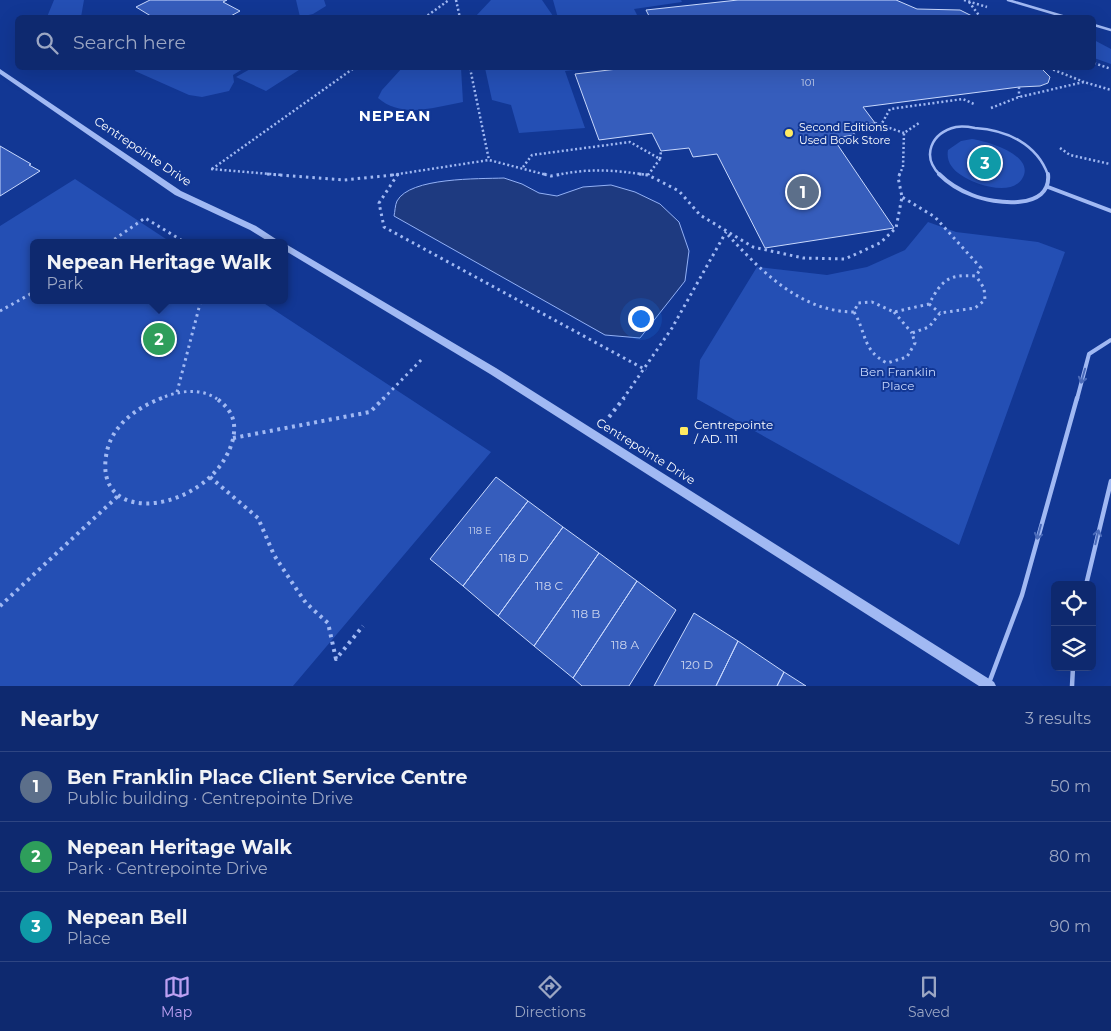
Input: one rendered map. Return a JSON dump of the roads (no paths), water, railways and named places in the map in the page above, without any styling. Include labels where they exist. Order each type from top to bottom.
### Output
[{"type":"street","name":"Centrepointe Drive","points":[[0,71],[178,192],[253,228],[271,239]]},
{"type":"street","name":"Centrepointe Drive","points":[[288,248],[441,339],[594,434],[990,686]]},
{"type":"lane","points":[[1008,0],[1059,15]]},
{"type":"lane","points":[[1096,25],[1111,30]]},
{"type":"lane","points":[[957,127],[976,127],[996,131],[1015,138],[1032,149],[1044,161],[1050,174],[1048,187],[1040,196],[1026,201],[1008,203],[968,194],[950,184],[937,173],[929,160],[928,149],[932,139],[957,127]]},
{"type":"lane","points":[[1048,187],[1111,211]]},
{"type":"lane","points":[[990,686],[1022,595],[1089,354],[1111,340]]},
{"type":"lane","points":[[1087,581],[1111,481]]},
{"type":"lane","points":[[1072,686],[1073,671]]},
{"type":"place","name":"Second Editions Used Book Store","points":[[789,133]]},
{"type":"place","name":"Nepean Bell","points":[[985,163]]},
{"type":"place","name":"Ben Franklin Place Client Service Centre","points":[[803,192]]},
{"type":"place","name":"Nepean Heritage Walk","points":[[159,339]]},
{"type":"place","name":"Centrepointe / AD. 111","points":[[684,431]]},
{"type":"district","name":"NEPEAN","points":[[395,115]]},
{"type":"park label","name":"Ben Franklin Place","points":[[898,378]]}]
